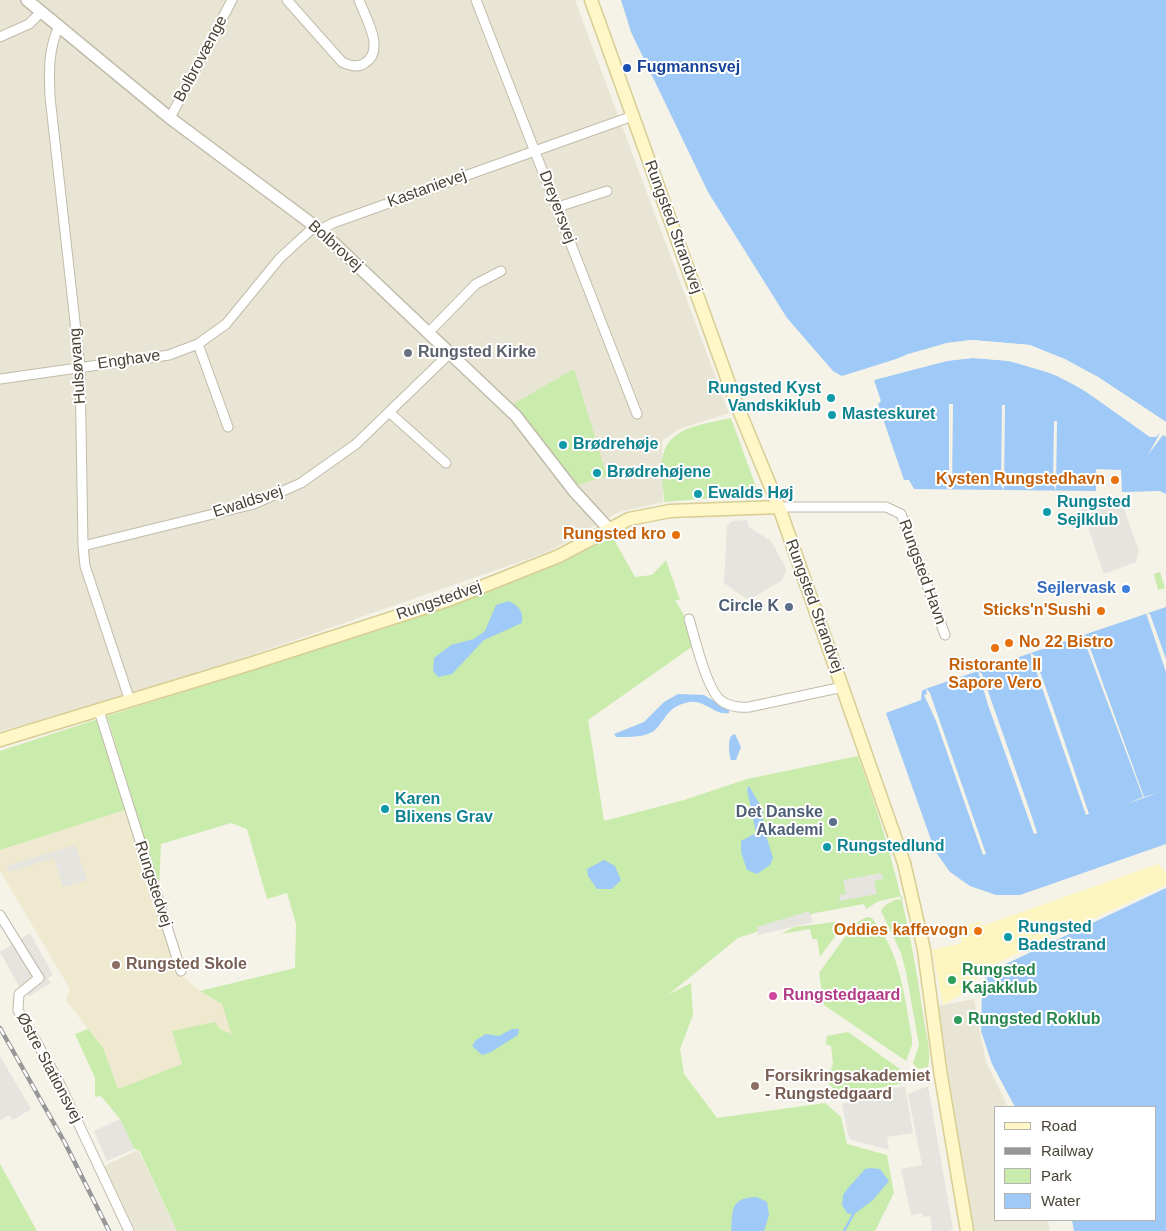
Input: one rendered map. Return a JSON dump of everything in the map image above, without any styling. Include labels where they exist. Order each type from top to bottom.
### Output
[{"type":"main road","name":"Rungsted Strandvej","points":[[591,0],[736,403],[779,507],[890,821],[911,892],[924,950],[940,1070],[967,1231]]},
{"type":"main road","name":"Rungstedvej","points":[[0,740],[99,711],[454,598],[559,556],[608,528],[629,519],[655,513],[779,507]]},
{"type":"street","name":"Bolbrovej","points":[[27,0],[170,118],[318,228],[521,422],[574,490],[608,528]]},
{"type":"street","name":"Bolbrovænge","points":[[170,118],[232,0]]},
{"type":"street","points":[[287,0],[342,62],[360,66],[371,58],[375,47],[359,0]]},
{"type":"street","name":"Dreyersvej","points":[[476,0],[637,414]]},
{"type":"street","points":[[0,38],[29,24],[41,12]]},
{"type":"street","name":"Hulsøvang","points":[[59,26],[52,40],[49,62],[50,97],[80,367],[86,566],[130,701]]},
{"type":"street","points":[[535,151],[633,116]]},
{"type":"street","name":"Kastanievej","points":[[318,228],[535,151]]},
{"type":"street","points":[[558,207],[606,191]]},
{"type":"street","name":"Enghave","points":[[0,379],[169,355],[198,344],[226,324],[280,258],[318,228]]},
{"type":"street","points":[[428,333],[476,284],[501,271]]},
{"type":"street","points":[[198,344],[228,427]]},
{"type":"street","name":"Ewaldsvej","points":[[84,546],[254,504],[276,495],[330,465],[356,444],[450,353]]},
{"type":"street","points":[[389,412],[446,463]]},
{"type":"street","name":"Rungsted Havn","points":[[779,507],[886,507],[901,514],[945,634]]},
{"type":"street","points":[[689,619],[712,690],[721,702],[736,708],[750,707],[843,688]]},
{"type":"street","name":"Rungstedvej","points":[[99,711],[181,971]]},
{"type":"street","name":"Østre Stationsvej","points":[[0,915],[39,978],[19,994],[18,1010],[57,1078],[129,1231]]},
{"type":"shaded area","points":[[0,0],[575,0],[729,413],[679,429],[662,441],[663,502],[619,512],[548,552],[134,696],[0,731]]},
{"type":"shaded area","points":[[1123,506],[1139,551],[1136,562],[1104,574],[1081,507]]},
{"type":"shaded area","points":[[747,520],[749,527],[771,541],[787,570],[781,581],[752,598],[745,598],[724,583],[727,526],[732,521]]},
{"type":"shaded area","name":"Rungsted Skole","points":[[125,810],[181,975],[200,991],[222,1004],[251,1093],[133,1132],[103,1049],[66,1000],[70,989],[0,871],[0,850]]},
{"type":"shaded area","points":[[75,845],[87,880],[63,887],[54,858],[9,872],[6,866]]},
{"type":"shaded area","points":[[881,873],[883,879],[874,881],[877,894],[840,901],[839,895],[846,894],[843,880]]},
{"type":"shaded area","points":[[809,911],[813,922],[758,935],[757,927]]},
{"type":"shaded area","points":[[30,933],[53,975],[48,978],[51,983],[29,996],[19,986],[0,952]]},
{"type":"shaded area","points":[[974,999],[986,1062],[1008,1106],[994,1106],[994,1221],[1048,1221],[1050,1231],[972,1231],[938,1006]]},
{"type":"shaded area","points":[[0,1056],[31,1109],[13,1120],[9,1115],[0,1120]]},
{"type":"shaded area","points":[[905,1086],[913,1133],[887,1137],[889,1150],[849,1139],[842,1104],[851,1102],[847,1099]]},
{"type":"shaded area","points":[[928,1086],[953,1229],[949,1231],[932,1231],[930,1216],[923,1217],[922,1213],[911,1215],[901,1169],[922,1165],[908,1094]]},
{"type":"shaded area","points":[[120,1119],[134,1149],[107,1161],[94,1131]]},
{"type":"shaded area","points":[[138,1150],[177,1231],[132,1231],[102,1167]]},
{"type":"green space","points":[[574,369],[607,476],[578,485],[513,404]]},
{"type":"green space","points":[[731,418],[756,487],[752,495],[664,502],[661,466],[667,445],[681,432],[690,428]]},
{"type":"green space","points":[[612,536],[635,577],[652,575],[666,560],[680,600],[675,600],[684,615],[693,646],[588,720],[604,821],[684,800],[747,779],[858,756],[880,820],[901,896],[879,901],[866,909],[864,904],[815,913],[738,938],[668,995],[691,983],[693,1015],[680,1049],[684,1074],[717,1118],[825,1103],[841,1117],[847,1144],[887,1155],[894,1193],[875,1231],[177,1231],[139,1150],[134,1149],[120,1119],[101,1096],[95,1097],[95,1078],[75,1034],[88,1029],[103,1048],[118,1089],[182,1064],[172,1031],[215,1022],[220,1029],[231,1034],[238,1055],[222,1004],[200,991],[295,968],[296,924],[287,893],[267,899],[247,829],[231,823],[161,844],[159,889],[107,716],[389,627],[491,590]]},
{"type":"green space","points":[[1160,572],[1165,588],[1158,590],[1154,574]]},
{"type":"green space","points":[[98,719],[125,810],[0,850],[0,751]]},
{"type":"green space","points":[[897,899],[902,900],[929,1048],[928,1067],[917,1069],[913,1063],[919,1045],[906,972],[901,953],[881,911],[891,902]]},
{"type":"green space","points":[[867,917],[872,918],[882,931],[900,975],[912,1038],[912,1045],[906,1061],[824,1005],[819,973],[855,923]]},
{"type":"green space","points":[[843,921],[844,924],[820,957],[817,939],[812,939],[810,929],[781,934],[794,927]]},
{"type":"green space","points":[[848,1032],[900,1069],[903,1083],[834,1098],[832,1087],[819,1074],[830,1071],[833,1064],[831,1046],[826,1044],[827,1036]]},
{"type":"green space","points":[[0,1164],[37,1231],[0,1231]]},
{"type":"sand","name":"Rungsted Badestrand","points":[[1158,864],[1166,872],[1166,885],[980,971],[973,988],[943,1005],[932,950],[962,943],[960,931],[964,927],[980,921],[982,926]]},
{"type":"water","points":[[621,0],[1166,0],[1166,422],[1098,377],[1030,345],[972,340],[947,343],[842,376],[833,371],[787,318],[708,192],[631,32]]},
{"type":"water","points":[[973,358],[1008,361],[1028,365],[1047,372],[1083,390],[1150,437],[1153,437],[1162,430],[1166,433],[1166,494],[1160,491],[1122,492],[1121,470],[1096,469],[1096,491],[914,489],[909,480],[904,480],[878,404],[881,401],[874,380],[938,362]]},
{"type":"water","points":[[509,601],[520,610],[522,623],[484,640],[452,674],[438,677],[433,671],[434,658],[451,645],[474,639],[485,631],[496,605]]},
{"type":"water","points":[[1166,607],[1166,844],[1020,895],[996,895],[970,886],[950,872],[935,851],[886,713],[921,700],[922,691],[925,689]]},
{"type":"water","points":[[678,694],[704,695],[729,710],[729,713],[719,712],[700,703],[689,702],[673,709],[657,728],[648,734],[616,737],[614,734],[644,722],[664,702]]},
{"type":"water","points":[[735,734],[741,747],[736,760],[731,760],[729,741],[731,736]]},
{"type":"water","points":[[749,786],[763,810],[763,826],[773,858],[770,865],[757,874],[747,870],[741,852],[741,841],[756,833],[747,789]]},
{"type":"water","points":[[604,860],[615,866],[621,880],[612,889],[597,889],[588,876],[587,869]]},
{"type":"water","points":[[1166,888],[1166,1231],[1074,1231],[1072,1221],[1156,1221],[1156,1106],[1014,1106],[992,1064],[981,1031],[982,989],[989,972]]},
{"type":"water","points":[[512,1029],[519,1029],[518,1035],[491,1052],[482,1055],[472,1046],[476,1040],[486,1034],[499,1036]]},
{"type":"water","points":[[865,1169],[880,1169],[889,1181],[873,1200],[853,1215],[847,1213],[842,1205],[843,1195]]},
{"type":"water","points":[[757,1197],[767,1202],[769,1215],[764,1231],[731,1231],[733,1211],[737,1202]]},
{"type":"pier","points":[[972,340],[1030,345],[1065,359],[1098,377],[1166,422],[1166,425],[1097,379],[1064,361],[1029,347],[972,342],[948,346],[890,362],[908,354],[947,343]]},
{"type":"pier","points":[[973,356],[1009,358],[1043,367],[1076,382],[1151,434],[1163,428],[1166,430],[1166,437],[1163,435],[1148,455],[1160,433],[1156,437],[1150,437],[1075,384],[1060,376],[1009,361],[973,358],[951,360],[874,380],[874,378],[938,360]]},
{"type":"pier","points":[[949,404],[953,404],[952,490],[949,485]]},
{"type":"pier","points":[[1002,405],[1005,405],[1004,490],[1001,486]]},
{"type":"pier","points":[[1054,421],[1057,421],[1056,490],[1053,485]]},
{"type":"pier","points":[[1146,613],[1150,614],[1166,659],[1166,672]]},
{"type":"pier","points":[[1085,634],[1144,797],[1160,792],[1127,804],[1143,797],[1084,640]]},
{"type":"pier","points":[[1030,653],[1034,655],[1089,814],[1086,815]]},
{"type":"pier","points":[[978,671],[982,674],[1037,833],[1034,834],[988,705]]},
{"type":"pier","points":[[926,688],[930,693],[986,854],[983,855],[936,721],[924,695],[927,694]]},
{"type":"waterway","points":[[844,1231],[853,1215]]},
{"type":"railway","points":[[0,1028],[65,1143],[109,1231]]},
{"type":"place","name":"Fugmannsvej","points":[[627,68]]},
{"type":"place","name":"Rungsted Kirke","points":[[408,353]]},
{"type":"place","name":"Rungsted Kyst Vandskiklub","points":[[831,398]]},
{"type":"place","name":"Masteskuret","points":[[832,415]]},
{"type":"place","name":"Brødrehøje","points":[[563,445]]},
{"type":"place","name":"Brødrehøjene","points":[[597,473]]},
{"type":"place","name":"Kysten Rungstedhavn","points":[[1115,480]]},
{"type":"place","name":"Ewalds Høj","points":[[698,494]]},
{"type":"place","name":"Rungsted Sejlklub","points":[[1047,512]]},
{"type":"place","name":"Rungsted kro","points":[[676,535]]},
{"type":"place","name":"Sejlervask","points":[[1126,589]]},
{"type":"place","name":"Circle K","points":[[789,607]]},
{"type":"place","name":"Sticks'n'Sushi","points":[[1101,611]]},
{"type":"place","name":"No 22 Bistro","points":[[1009,643]]},
{"type":"place","name":"Ristorante Il Sapore Vero","points":[[995,648]]},
{"type":"place","name":"Karen Blixens Grav","points":[[385,809]]},
{"type":"place","name":"Det Danske Akademi","points":[[833,822]]},
{"type":"place","name":"Rungstedlund","points":[[827,847]]},
{"type":"place","name":"Oddies kaffevogn","points":[[978,931]]},
{"type":"place","name":"Rungsted Badestrand","points":[[1008,937]]},
{"type":"place","name":"Rungsted Skole","points":[[116,965]]},
{"type":"place","name":"Rungsted Kajakklub","points":[[952,980]]},
{"type":"place","name":"Rungstedgaard","points":[[773,996]]},
{"type":"place","name":"Rungsted Roklub","points":[[958,1020]]},
{"type":"place","name":"Forsikringsakademiet - Rungstedgaard","points":[[755,1086]]}]
